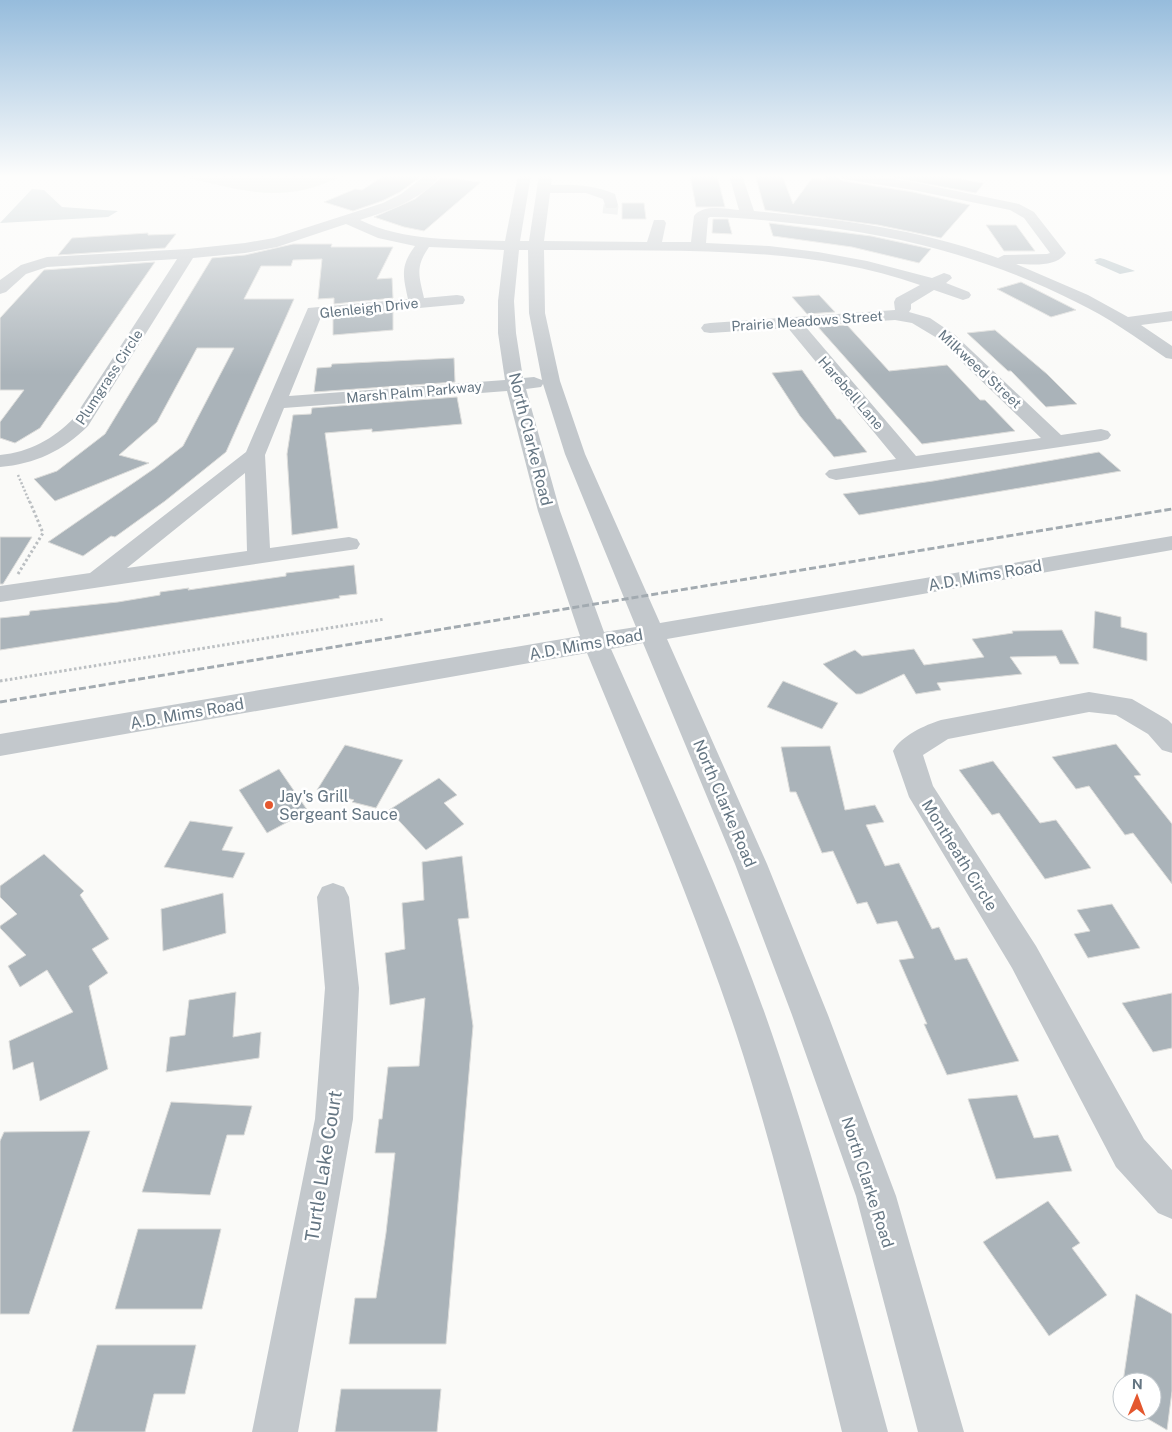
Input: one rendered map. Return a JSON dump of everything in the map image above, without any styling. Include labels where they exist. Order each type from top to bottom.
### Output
[{"type":"street","points":[[0,289],[14,274],[26,266],[47,262],[188,254],[245,248],[278,242]]},
{"type":"street","points":[[416,296],[410,268],[412,258],[424,242],[536,246],[698,246],[762,249],[814,255],[889,270],[933,284],[964,285]]},
{"type":"street","name":"North Clarke Road","points":[[513,242],[506,301],[507,333],[515,384],[549,511],[595,642],[698,881],[754,1034],[808,1212],[865,1432]]},
{"type":"street","name":"North Clarke Road","points":[[537,242],[535,276],[537,313],[551,381],[575,454],[751,864],[810,1015],[876,1196],[941,1432]]},
{"type":"street","points":[[607,242],[607,246]]},
{"type":"street","points":[[654,246],[655,242]]},
{"type":"street","points":[[698,242],[698,246]]},
{"type":"street","points":[[925,242],[1014,268],[1076,296],[1126,322],[1172,354]]},
{"type":"street","points":[[990,261],[1050,259],[1058,253],[1049,242]]},
{"type":"street","name":"Plumgrass Circle","points":[[6,461],[26,458],[68,437],[81,422],[188,254]]},
{"type":"street","name":"Prairie Meadows Street","points":[[710,328],[792,322],[903,307],[918,308],[964,285],[990,266],[990,261],[970,261],[933,284],[903,307]]},
{"type":"street","name":"Glenleigh Drive","points":[[259,556],[255,455],[314,312],[416,296],[458,293]]},
{"type":"street","name":"Milkweed Street","points":[[903,307],[936,328],[1056,441]]},
{"type":"street","points":[[1126,322],[1172,316]]},
{"type":"street","name":"Harebell Lane","points":[[792,322],[911,463]]},
{"type":"street","name":"Marsh Palm Parkway","points":[[276,403],[551,381]]},
{"type":"street","points":[[836,474],[1100,435]]},
{"type":"street","name":"Glenleigh Drive","points":[[97,580],[255,455]]},
{"type":"street","name":"A.D. Mims Road","points":[[0,745],[1172,543]]},
{"type":"street","name":"Glenleigh Drive","points":[[4,591],[97,580],[348,544]]},
{"type":"street","name":"Montheath Circle","points":[[1172,742],[1158,727],[1122,706],[1089,702],[941,730],[907,751],[918,789],[1024,957],[1130,1153],[1172,1199]]},
{"type":"street","name":"Turtle Lake Court","points":[[275,1432],[334,1119],[342,988],[333,897]]},
{"type":"path","points":[[4,591],[43,533],[6,461]]},
{"type":"path","points":[[0,681],[385,619]]},
{"type":"shaded area","points":[[1100,258],[1135,271],[1120,274],[1095,263],[1097,262],[1094,260]]},
{"type":"building","points":[[69,242],[170,242],[165,248],[58,255]]},
{"type":"building","points":[[815,242],[898,242],[931,249],[919,263],[852,247]]},
{"type":"building","points":[[998,242],[1028,242],[1035,251],[1004,251]]},
{"type":"building","points":[[293,244],[332,244],[331,247],[393,247],[377,279],[392,278],[393,298],[334,304],[334,298],[318,299],[322,259],[293,260],[291,266],[261,266],[244,299],[294,299],[226,452],[165,501],[115,537],[111,536],[83,556],[48,542],[155,468],[183,446],[234,348],[197,348],[157,422],[119,455],[149,463],[55,501],[34,479],[57,471],[105,434],[212,258],[245,255]]},
{"type":"building","points":[[155,262],[40,428],[15,443],[0,438],[0,422],[24,390],[0,390],[0,318],[44,270]]},
{"type":"building","points":[[1021,282],[1076,310],[1051,317],[997,289]]},
{"type":"building","points":[[819,295],[835,312],[807,314],[792,297]]},
{"type":"building","points":[[393,312],[393,330],[333,335],[333,318]]},
{"type":"building","points":[[847,325],[889,371],[947,365],[980,400],[985,400],[1015,431],[922,444],[818,327]]},
{"type":"building","points":[[995,330],[1047,374],[1077,404],[1046,407],[1011,371],[1008,371],[967,333]]},
{"type":"building","points":[[454,358],[455,382],[314,392],[317,368],[331,367],[332,364]]},
{"type":"building","points":[[802,370],[837,419],[840,419],[867,452],[834,457],[800,416],[772,373]]},
{"type":"building","points":[[457,397],[462,424],[372,432],[372,429],[325,433],[338,528],[292,535],[287,454],[293,415],[311,414],[312,408]]},
{"type":"building","points":[[1099,452],[1121,471],[859,515],[843,494],[933,481]]},
{"type":"building","points":[[0,537],[32,537],[3,584],[0,584]]},
{"type":"building","points":[[354,565],[357,594],[0,650],[0,618],[29,615],[30,611],[118,602],[160,595],[160,592],[189,588],[188,590],[286,576],[286,573]]},
{"type":"building","points":[[1095,611],[1121,617],[1121,627],[1147,633],[1147,661],[1093,648]]},
{"type":"building","points":[[1062,630],[1079,664],[1060,664],[1056,656],[1010,657],[1022,674],[937,683],[941,690],[916,694],[904,674],[861,694],[856,694],[823,664],[855,650],[862,656],[914,649],[924,665],[984,657],[972,639],[1013,633],[1012,631]]},
{"type":"building","points":[[783,681],[838,703],[822,729],[767,707]]},
{"type":"building","points":[[1116,744],[1141,775],[1134,776],[1172,824],[1172,884],[1133,833],[1125,835],[1089,786],[1076,789],[1052,757]]},
{"type":"building","points":[[345,745],[403,760],[376,808],[317,790]]},
{"type":"building","points":[[830,746],[845,810],[875,805],[884,822],[866,825],[885,866],[899,863],[932,929],[939,927],[955,960],[967,958],[1019,1061],[947,1075],[924,1024],[927,1024],[899,960],[914,958],[897,921],[877,924],[867,902],[857,904],[833,851],[822,853],[796,792],[790,792],[781,747]]},
{"type":"building","points":[[993,761],[1040,823],[1056,820],[1091,868],[1045,879],[999,813],[992,815],[959,770]]},
{"type":"building","points":[[279,769],[308,811],[267,833],[239,790]]},
{"type":"building","points":[[439,778],[457,795],[444,803],[464,824],[426,850],[389,810]]},
{"type":"building","points":[[190,821],[233,827],[222,850],[245,853],[233,878],[164,867]]},
{"type":"building","points":[[44,854],[84,891],[80,895],[109,939],[92,949],[108,973],[89,986],[108,1069],[40,1101],[33,1062],[13,1070],[9,1041],[73,1012],[47,970],[20,987],[8,966],[26,955],[0,928],[0,926],[17,914],[0,897],[0,886]]},
{"type":"building","points":[[462,856],[469,918],[458,919],[473,1026],[446,1344],[349,1344],[355,1298],[376,1298],[386,1233],[395,1153],[375,1153],[379,1119],[382,1119],[388,1067],[419,1066],[425,998],[390,1005],[385,953],[405,949],[402,903],[424,900],[422,862]]},
{"type":"building","points":[[223,893],[226,933],[163,951],[161,909]]},
{"type":"building","points":[[1112,904],[1140,948],[1088,958],[1074,934],[1090,931],[1077,910]]},
{"type":"building","points":[[236,992],[233,1037],[261,1032],[259,1058],[166,1072],[170,1037],[185,1035],[189,1000]]},
{"type":"building","points":[[1172,993],[1172,1048],[1153,1052],[1122,1003]]},
{"type":"building","points":[[1017,1095],[1034,1138],[1058,1135],[1072,1171],[996,1179],[968,1099]]},
{"type":"building","points":[[171,1102],[252,1106],[244,1135],[227,1135],[210,1195],[142,1192]]},
{"type":"building","points":[[90,1131],[29,1314],[0,1314],[0,1141],[4,1132]]},
{"type":"building","points":[[1048,1201],[1080,1243],[1072,1248],[1107,1295],[1049,1336],[983,1242]]},
{"type":"building","points":[[138,1229],[221,1229],[202,1309],[115,1309]]},
{"type":"building","points":[[1136,1294],[1172,1314],[1172,1391],[1167,1430],[1153,1422],[1162,1422],[1162,1372],[1124,1372]]},
{"type":"building","points":[[97,1345],[196,1345],[185,1394],[154,1394],[145,1432],[72,1432]]},
{"type":"building","points":[[341,1389],[441,1389],[437,1432],[335,1432]]},
{"type":"railway","points":[[0,702],[1172,509]]},
{"type":"place","name":"Jay's Grill Sergeant Sauce","points":[[269,805]]}]
